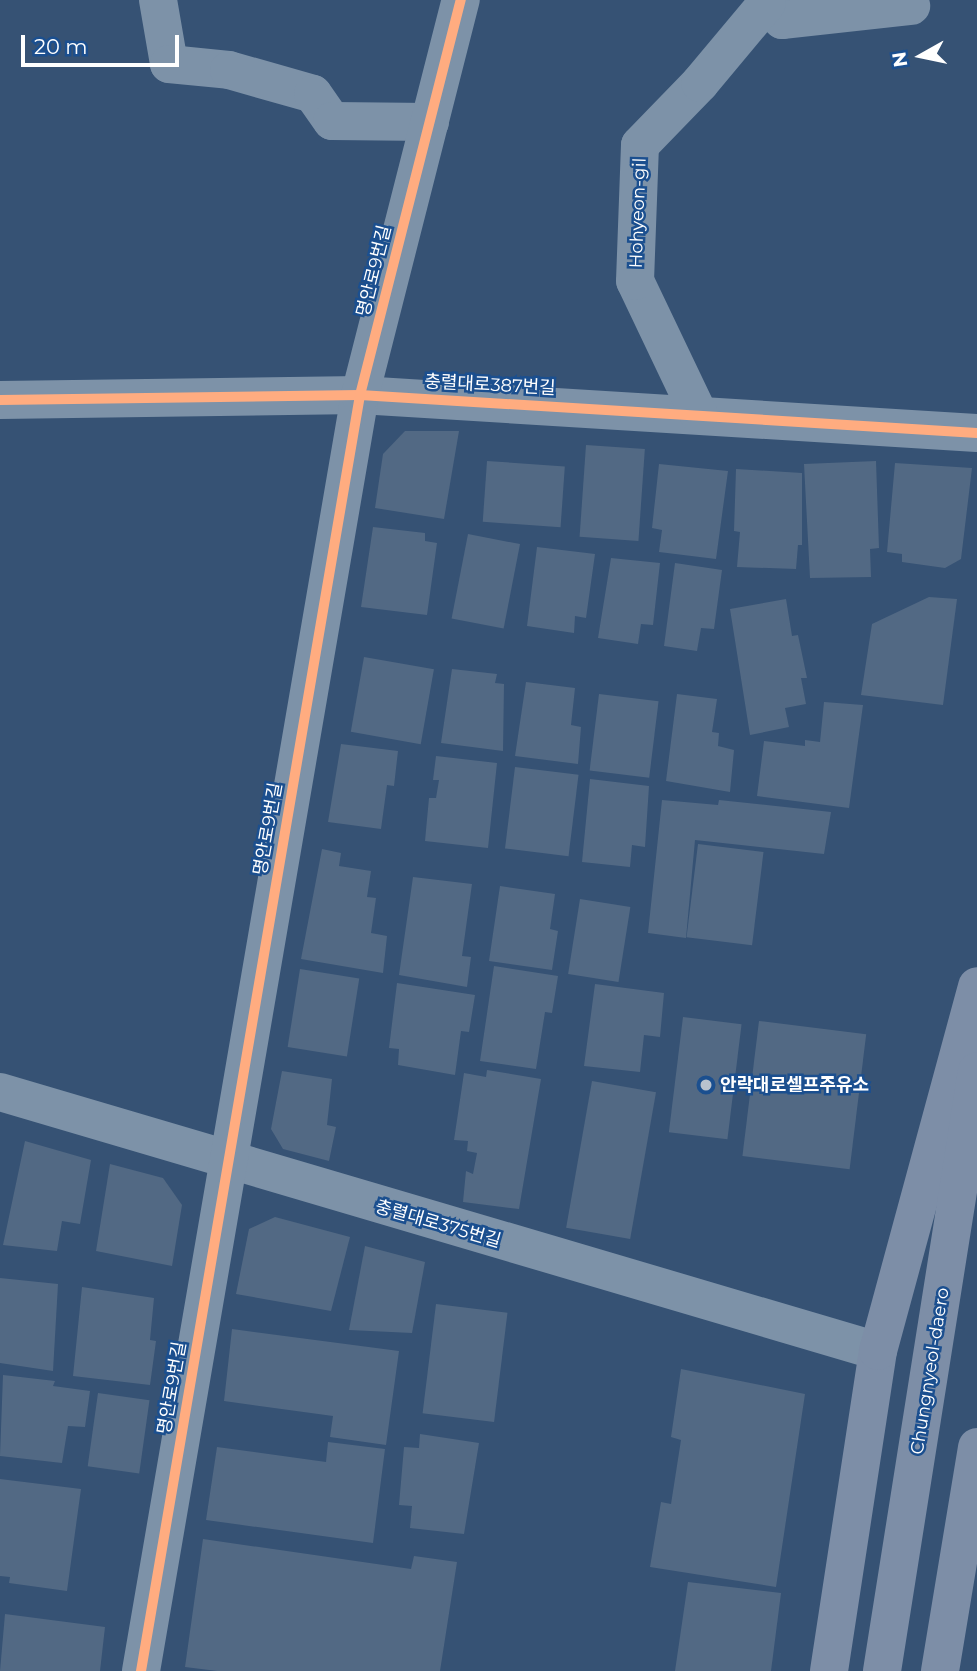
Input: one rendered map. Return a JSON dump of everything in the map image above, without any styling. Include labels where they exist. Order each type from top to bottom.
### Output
[{"type":"main road","points":[[829,1671],[878,1351],[977,986]]},
{"type":"main road","name":"Chungnyeol-daero","points":[[882,1671],[977,1071]]},
{"type":"main road","points":[[940,1671],[977,1447]]},
{"type":"street","points":[[158,0],[169,64],[229,69],[313,94],[332,121],[430,122]]},
{"type":"street","name":"명안로9번길","points":[[141,1671],[360,395],[461,0]]},
{"type":"street","name":"Hohyeon-gil","points":[[699,415],[635,281],[640,145],[700,83],[766,1],[782,20],[911,6]]},
{"type":"street","name":"충렬대로387번길","points":[[0,400],[360,395],[977,433]]},
{"type":"street","name":"충렬대로375번길","points":[[0,1092],[229,1163],[878,1351]]},
{"type":"building","points":[[405,431],[459,431],[444,519],[375,508],[383,454]]},
{"type":"building","points":[[586,445],[645,449],[638,541],[580,537]]},
{"type":"building","points":[[487,461],[565,466],[561,527],[483,522]]},
{"type":"building","points":[[876,461],[879,548],[870,549],[871,577],[810,578],[804,464]]},
{"type":"building","points":[[895,463],[972,468],[961,559],[945,568],[902,562],[902,554],[887,552]]},
{"type":"building","points":[[659,464],[728,471],[716,559],[659,552],[662,530],[652,528]]},
{"type":"building","points":[[736,469],[802,473],[802,545],[798,545],[796,569],[737,567],[740,532],[734,531]]},
{"type":"building","points":[[373,527],[425,533],[425,541],[437,543],[427,615],[361,607]]},
{"type":"building","points":[[468,534],[520,544],[504,629],[452,618]]},
{"type":"building","points":[[537,547],[595,554],[586,618],[575,616],[574,633],[527,626]]},
{"type":"building","points":[[611,558],[660,563],[653,625],[641,624],[638,644],[598,638]]},
{"type":"building","points":[[675,563],[722,570],[714,629],[701,628],[697,651],[664,646]]},
{"type":"building","points":[[929,597],[957,599],[943,705],[861,695],[872,624]]},
{"type":"building","points":[[786,599],[792,636],[798,635],[807,678],[801,678],[806,704],[785,708],[789,727],[750,735],[730,609]]},
{"type":"building","points":[[364,657],[434,669],[421,744],[351,732]]},
{"type":"building","points":[[452,669],[497,674],[495,683],[504,684],[503,751],[441,743]]},
{"type":"building","points":[[526,682],[575,688],[571,725],[581,727],[578,764],[515,756]]},
{"type":"building","points":[[599,694],[659,701],[649,778],[590,770]]},
{"type":"building","points":[[677,694],[717,699],[712,732],[719,733],[718,746],[734,750],[730,792],[666,781]]},
{"type":"building","points":[[824,702],[863,705],[849,808],[757,796],[764,741],[805,746],[805,740],[820,742]]},
{"type":"building","points":[[341,744],[398,751],[394,786],[387,785],[381,829],[328,822]]},
{"type":"building","points":[[436,756],[497,763],[488,848],[425,841],[429,798],[436,798],[439,780],[433,780]]},
{"type":"building","points":[[515,767],[579,775],[569,856],[505,848]]},
{"type":"building","points":[[590,779],[649,786],[645,847],[632,845],[630,867],[582,862]]},
{"type":"building","points":[[662,800],[718,805],[719,800],[831,812],[824,854],[695,840],[686,938],[648,933]]},
{"type":"building","points":[[698,844],[764,852],[752,945],[687,937]]},
{"type":"building","points":[[322,849],[341,853],[339,866],[371,871],[367,897],[376,898],[371,933],[387,936],[383,973],[301,959]]},
{"type":"building","points":[[413,877],[472,884],[462,956],[471,957],[467,987],[399,975]]},
{"type":"building","points":[[500,886],[555,894],[550,929],[558,931],[552,970],[489,961]]},
{"type":"building","points":[[580,899],[630,907],[618,982],[568,974]]},
{"type":"building","points":[[494,966],[558,976],[552,1013],[545,1012],[536,1069],[480,1061]]},
{"type":"building","points":[[300,969],[359,978],[347,1056],[288,1047]]},
{"type":"building","points":[[397,983],[475,995],[469,1032],[461,1031],[455,1075],[398,1065],[399,1049],[389,1048]]},
{"type":"building","points":[[595,984],[664,993],[660,1037],[644,1035],[640,1072],[584,1066]]},
{"type":"building","points":[[683,1017],[742,1024],[727,1139],[669,1132]]},
{"type":"building","points":[[759,1021],[866,1034],[850,1169],[742,1156]]},
{"type":"building","points":[[487,1070],[541,1079],[519,1209],[463,1202],[466,1171],[473,1174],[477,1153],[467,1151],[468,1141],[454,1140],[464,1073],[486,1077]]},
{"type":"building","points":[[282,1071],[332,1079],[327,1125],[336,1127],[329,1161],[283,1149],[271,1129]]},
{"type":"building","points":[[592,1081],[656,1092],[630,1239],[566,1228]]},
{"type":"building","points":[[25,1141],[91,1160],[80,1224],[62,1221],[57,1251],[3,1245]]},
{"type":"building","points":[[110,1164],[163,1178],[182,1205],[172,1266],[96,1251]]},
{"type":"building","points":[[275,1217],[350,1237],[331,1311],[236,1294],[249,1229]]},
{"type":"building","points":[[365,1246],[425,1262],[412,1333],[349,1330]]},
{"type":"building","points":[[0,1278],[58,1284],[53,1371],[0,1363]]},
{"type":"building","points":[[82,1287],[154,1298],[150,1340],[156,1341],[150,1385],[73,1376]]},
{"type":"building","points":[[436,1304],[507,1313],[494,1422],[423,1413]]},
{"type":"building","points":[[232,1329],[399,1351],[386,1445],[330,1437],[333,1416],[224,1401]]},
{"type":"building","points":[[681,1369],[805,1394],[776,1587],[650,1567],[661,1502],[671,1504],[681,1440],[671,1437]]},
{"type":"building","points":[[3,1375],[55,1381],[53,1386],[90,1391],[85,1427],[68,1426],[62,1463],[0,1456]]},
{"type":"building","points":[[98,1393],[149,1400],[139,1474],[88,1466]]},
{"type":"building","points":[[420,1434],[479,1443],[464,1534],[410,1528],[412,1506],[399,1505],[404,1447],[419,1448]]},
{"type":"building","points":[[328,1442],[385,1449],[373,1543],[206,1520],[217,1447],[326,1462]]},
{"type":"building","points":[[0,1479],[81,1489],[67,1591],[9,1583],[10,1577],[0,1576]]},
{"type":"building","points":[[203,1539],[411,1569],[414,1556],[457,1562],[440,1671],[217,1671],[185,1667]]},
{"type":"building","points":[[688,1582],[781,1593],[771,1671],[675,1671]]},
{"type":"building","points":[[5,1614],[105,1627],[100,1671],[0,1671]]},
{"type":"cycle path","points":[[141,1671],[360,395],[461,0]]},
{"type":"cycle path","points":[[0,400],[360,395],[977,433]]},
{"type":"place","name":"안락대로셀프주유소","points":[[706,1085]]}]
